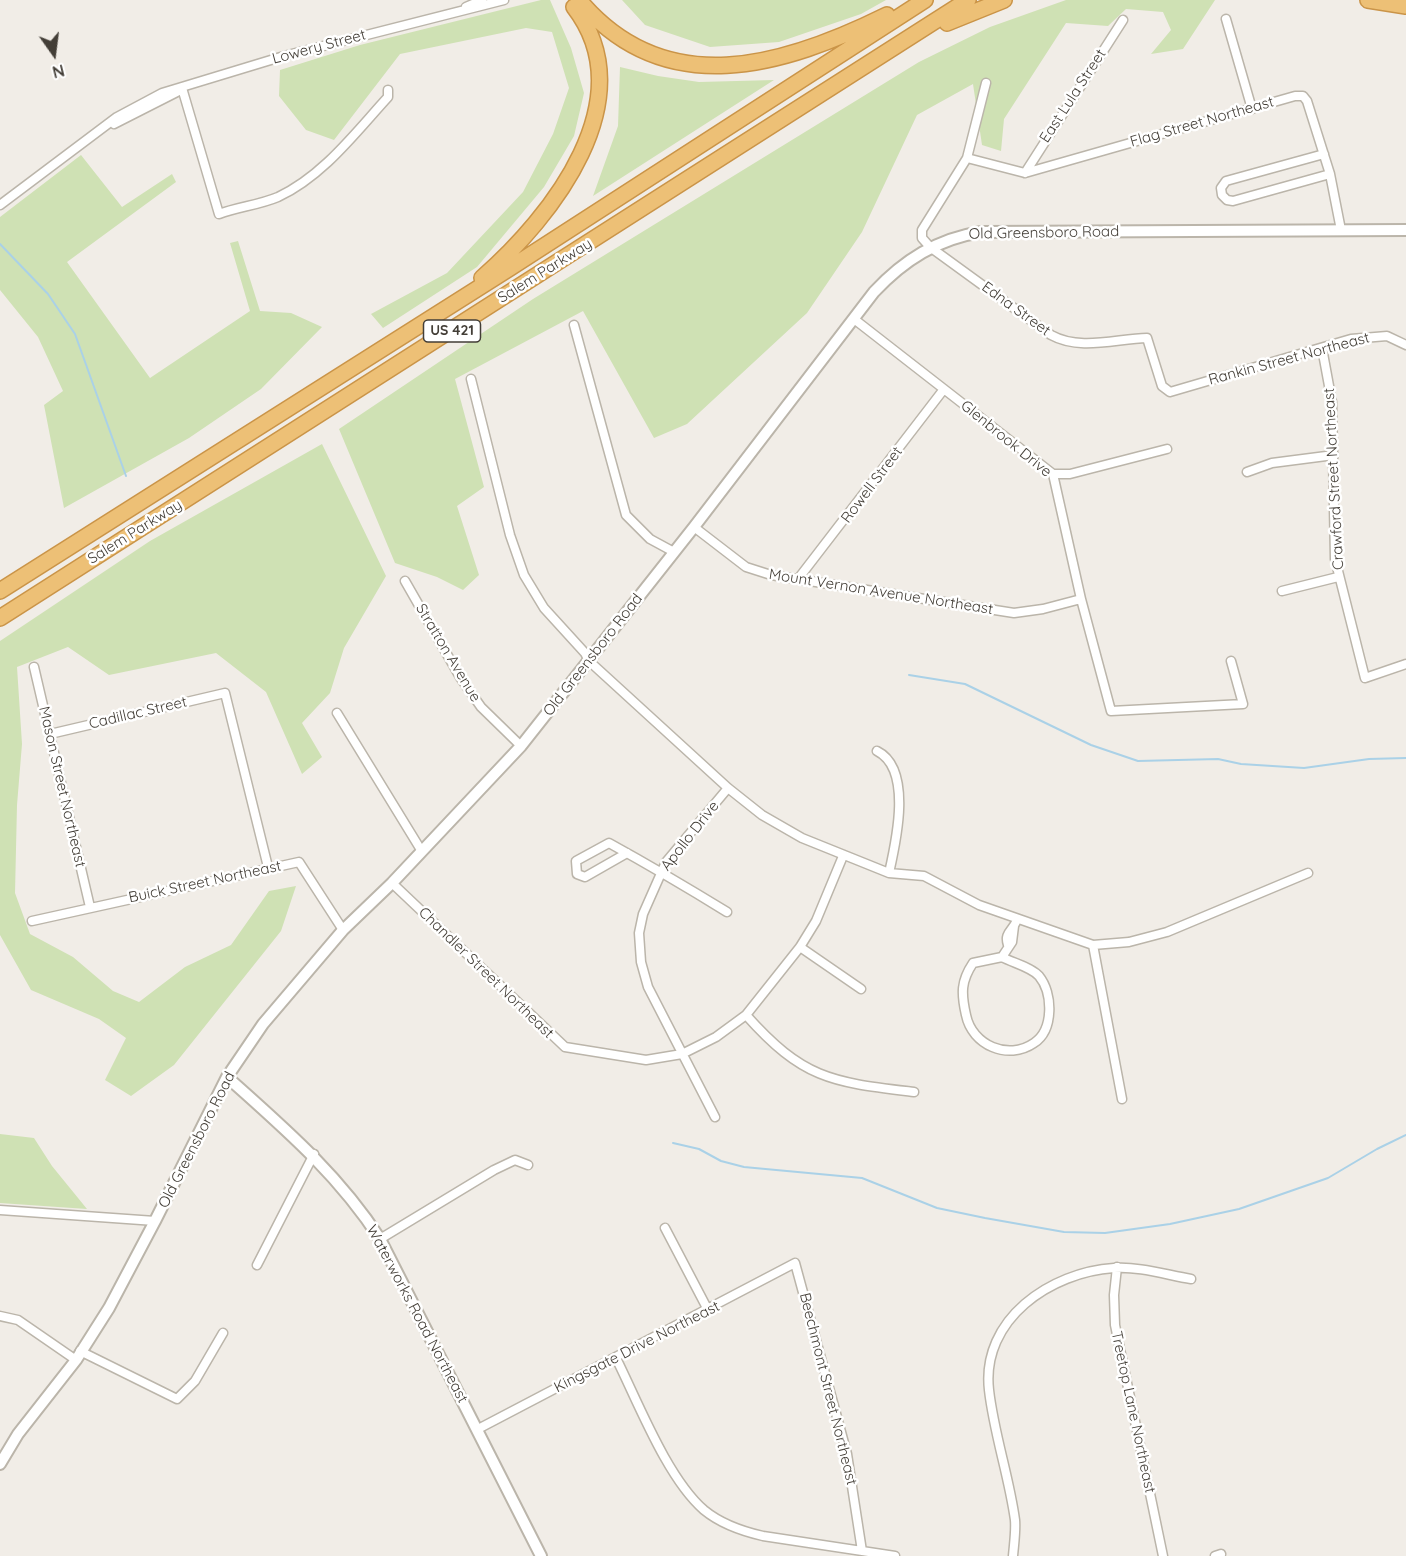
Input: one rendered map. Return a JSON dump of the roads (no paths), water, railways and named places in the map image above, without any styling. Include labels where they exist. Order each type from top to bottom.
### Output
[{"type":"highway","points":[[447,306],[492,268],[533,225],[565,181],[587,140],[598,100],[599,64],[589,32],[569,0]]},
{"type":"highway","points":[[579,0],[603,26],[631,45],[666,59],[715,66],[753,63],[802,51],[843,35],[916,0]]},
{"type":"highway","name":"Salem Parkway","points":[[0,591],[510,268],[925,0]]},
{"type":"highway","name":"Salem Parkway","points":[[0,618],[904,43],[968,0]]},
{"type":"highway","points":[[904,43],[1004,0]]},
{"type":"highway","points":[[1368,0],[1406,6]]},
{"type":"street","name":"Lowery Street","points":[[457,11],[482,0]]},
{"type":"street","name":"Lowery Street","points":[[0,205],[100,130],[165,100],[182,88],[284,56],[504,0]]},
{"type":"street","points":[[1226,19],[1252,108]]},
{"type":"street","name":"East Lula Street","points":[[1025,172],[1123,20]]},
{"type":"street","points":[[930,247],[922,238],[922,230],[967,158],[986,83]]},
{"type":"street","points":[[182,88],[219,214],[276,198],[302,184],[333,157],[388,97],[388,90]]},
{"type":"street","name":"Flag Street Northeast","points":[[967,158],[1025,172],[1252,108],[1303,96],[1307,101],[1330,174],[1341,230]]},
{"type":"street","points":[[1324,154],[1226,181],[1221,188],[1222,195],[1233,201],[1330,174]]},
{"type":"street","name":"Old Greensboro Road","points":[[0,1464],[18,1434],[78,1355],[109,1308],[227,1077],[263,1024],[344,930],[392,883],[520,746],[694,527],[874,291],[896,268],[930,247],[960,235],[981,232],[1406,230]]},
{"type":"street","name":"Edna Street","points":[[930,247],[1063,341],[1077,344],[1147,338],[1162,386],[1170,392]]},
{"type":"street","name":"Glenbrook Drive","points":[[854,319],[1053,474],[1081,599],[1111,711],[1243,704],[1232,661]]},
{"type":"street","points":[[574,325],[626,515],[650,539],[674,552]]},
{"type":"street","name":"Rankin Street Northeast","points":[[1170,392],[1371,336],[1387,336],[1406,345]]},
{"type":"street","name":"Crawford Street Northeast","points":[[1322,348],[1332,402],[1335,559],[1338,577],[1365,678],[1406,664]]},
{"type":"street","points":[[471,379],[510,535],[524,575],[544,608],[585,653],[589,661],[728,788],[762,815],[802,838],[889,873],[924,876],[1016,923],[1093,945],[1129,942],[1167,932],[1308,873]]},
{"type":"street","name":"Rowell Street","points":[[798,579],[945,389]]},
{"type":"street","points":[[1053,474],[1070,474],[1167,449]]},
{"type":"street","points":[[1247,472],[1272,463],[1334,455]]},
{"type":"street","name":"Mount Vernon Avenue Northeast","points":[[694,527],[746,567],[771,575],[1014,613],[1043,609],[1081,599]]},
{"type":"street","points":[[1282,591],[1338,577]]},
{"type":"street","name":"Stratton Avenue","points":[[405,581],[460,677],[481,707],[520,746]]},
{"type":"street","name":"Mason Street Northeast","points":[[34,667],[90,907]]},
{"type":"street","name":"Cadillac Street","points":[[50,734],[225,693],[268,867]]},
{"type":"street","points":[[337,713],[421,850]]},
{"type":"street","points":[[877,752],[886,756],[890,763],[898,793],[899,831],[889,873]]},
{"type":"street","name":"Apollo Drive","points":[[715,1117],[648,987],[639,946],[640,923],[661,871],[728,788]]},
{"type":"street","points":[[627,853],[585,877],[577,874],[574,867],[576,861],[601,845],[609,843],[661,871],[728,912]]},
{"type":"street","name":"Chandler Street Northeast","points":[[392,883],[565,1047],[646,1060],[682,1054],[716,1037],[746,1015],[800,947],[816,921],[843,855]]},
{"type":"street","name":"Buick Street Northeast","points":[[32,921],[268,867],[299,862],[344,930]]},
{"type":"street","points":[[1002,957],[1012,942],[1016,923]]},
{"type":"street","points":[[1093,945],[1122,1098]]},
{"type":"street","points":[[800,947],[861,989]]},
{"type":"street","points":[[1002,957],[1038,975],[1047,990],[1050,1009],[1045,1027],[1036,1043],[1018,1050],[1003,1051],[985,1045],[973,1033],[967,1019],[961,991],[964,977],[973,963],[1002,957]]},
{"type":"street","points":[[746,1015],[790,1057],[818,1075],[845,1084],[914,1092]]},
{"type":"street","name":"Waterworks Road Northeast","points":[[227,1077],[314,1155],[358,1205],[380,1239],[541,1556]]},
{"type":"street","points":[[257,1265],[314,1155]]},
{"type":"street","points":[[380,1239],[494,1170],[515,1160],[528,1165]]},
{"type":"street","points":[[0,1210],[155,1221]]},
{"type":"street","points":[[665,1228],[708,1310]]},
{"type":"street","name":"Kingsgate Drive Northeast","points":[[478,1429],[795,1263]]},
{"type":"street","name":"Beechmont Street Northeast","points":[[795,1263],[847,1454],[862,1551]]},
{"type":"street","points":[[1013,1556],[1015,1521],[988,1387],[990,1363],[996,1342],[1024,1303],[1045,1287],[1069,1276],[1117,1267],[1191,1279]]},
{"type":"street","name":"Treetop Lane Northeast","points":[[1117,1267],[1115,1325],[1163,1556]]},
{"type":"street","points":[[0,1316],[18,1320],[78,1355],[177,1399],[195,1381],[223,1333]]},
{"type":"street","points":[[616,1358],[670,1465],[684,1488],[704,1509],[724,1523],[747,1533],[895,1556]]},
{"type":"waterway","points":[[0,244],[48,294],[75,334],[126,476]]},
{"type":"waterway","points":[[909,675],[965,684],[1091,745],[1138,761],[1218,759],[1241,764],[1304,768],[1369,759],[1406,758]]},
{"type":"waterway","points":[[673,1143],[699,1149],[721,1161],[744,1167],[862,1178],[937,1208],[1064,1232],[1105,1233],[1170,1224],[1239,1209],[1328,1178],[1406,1135]]}]
